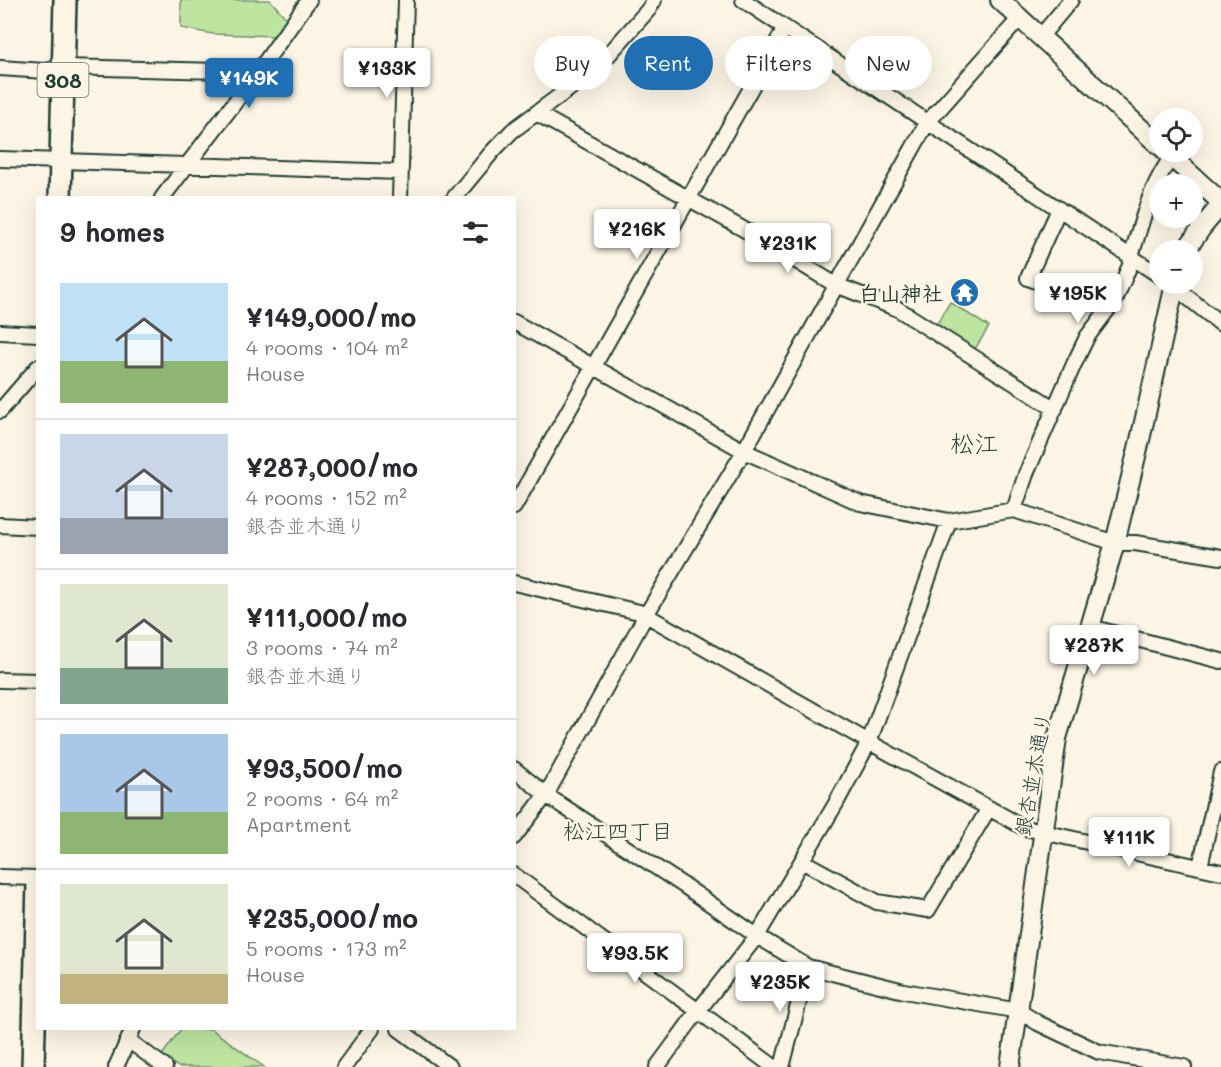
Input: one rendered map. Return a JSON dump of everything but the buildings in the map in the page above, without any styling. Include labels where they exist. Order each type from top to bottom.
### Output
[{"type":"main road","name":"308","points":[[60,196],[65,0]]},
{"type":"main road","points":[[33,1067],[36,957]]},
{"type":"street","points":[[164,196],[258,72],[309,0]]},
{"type":"street","points":[[400,196],[406,0]]},
{"type":"street","points":[[456,196],[512,131],[596,69],[649,9],[654,0]]},
{"type":"street","points":[[743,0],[1149,268]]},
{"type":"street","points":[[1000,0],[1149,135]]},
{"type":"street","points":[[1041,36],[1071,0]]},
{"type":"street","points":[[516,834],[546,795],[646,615],[744,451],[927,123],[1020,18]]},
{"type":"street","points":[[516,504],[595,368],[785,28]]},
{"type":"street","points":[[0,68],[45,71],[64,67],[258,72]]},
{"type":"street","points":[[536,113],[752,234],[836,285],[898,309],[1054,408]]},
{"type":"street","points":[[0,159],[400,172]]},
{"type":"street","points":[[1014,510],[1026,474],[1087,337],[1119,292],[1130,265],[1153,189],[1167,162]]},
{"type":"street","points":[[1178,162],[1221,203],[1193,240]]},
{"type":"street","points":[[1059,209],[1028,278],[1109,308]]},
{"type":"street","name":"銀杏並木通り","points":[[1010,1067],[1057,738],[1115,543],[1140,440],[1168,294]]},
{"type":"street","points":[[1185,294],[1221,324]]},
{"type":"street","points":[[516,323],[744,451],[860,503],[949,521],[1014,510],[1115,543],[1135,543],[1221,557]]},
{"type":"street","points":[[0,332],[36,334]]},
{"type":"street","points":[[0,411],[36,369]]},
{"type":"street","points":[[657,1067],[757,936],[835,805],[869,742],[949,521]]},
{"type":"street","points":[[0,525],[36,526]]},
{"type":"street","points":[[516,584],[646,615],[1025,828],[1221,872]]},
{"type":"street","points":[[1090,627],[1221,661]]},
{"type":"street","points":[[0,680],[36,681]]},
{"type":"street","points":[[516,771],[546,795],[757,936],[808,967],[903,991],[1019,1011],[1038,1023],[1099,1052],[1184,1067]]},
{"type":"street","points":[[1200,867],[1221,772]]},
{"type":"street","points":[[802,861],[877,902],[928,910],[988,808]]},
{"type":"street","points":[[516,876],[774,1067]]},
{"type":"street","points":[[0,877],[36,878]]},
{"type":"street","points":[[782,1067],[808,967]]},
{"type":"street","points":[[344,1067],[371,1030]]},
{"type":"street","points":[[400,1030],[450,1067]]},
{"type":"street","points":[[116,1067],[131,1035],[165,1067]]},
{"type":"green space","points":[[181,0],[270,0],[288,20],[276,36],[213,34],[181,28]]},
{"type":"green space","points":[[950,302],[989,327],[973,352],[935,327]]},
{"type":"green space","points":[[180,1030],[212,1030],[264,1067],[178,1067],[162,1055]]},
{"type":"place","name":"白山神社","points":[[964,292]]},
{"type":"district","name":"松江","points":[[974,442]]},
{"type":"district","name":"松江四丁目","points":[[618,830]]}]
